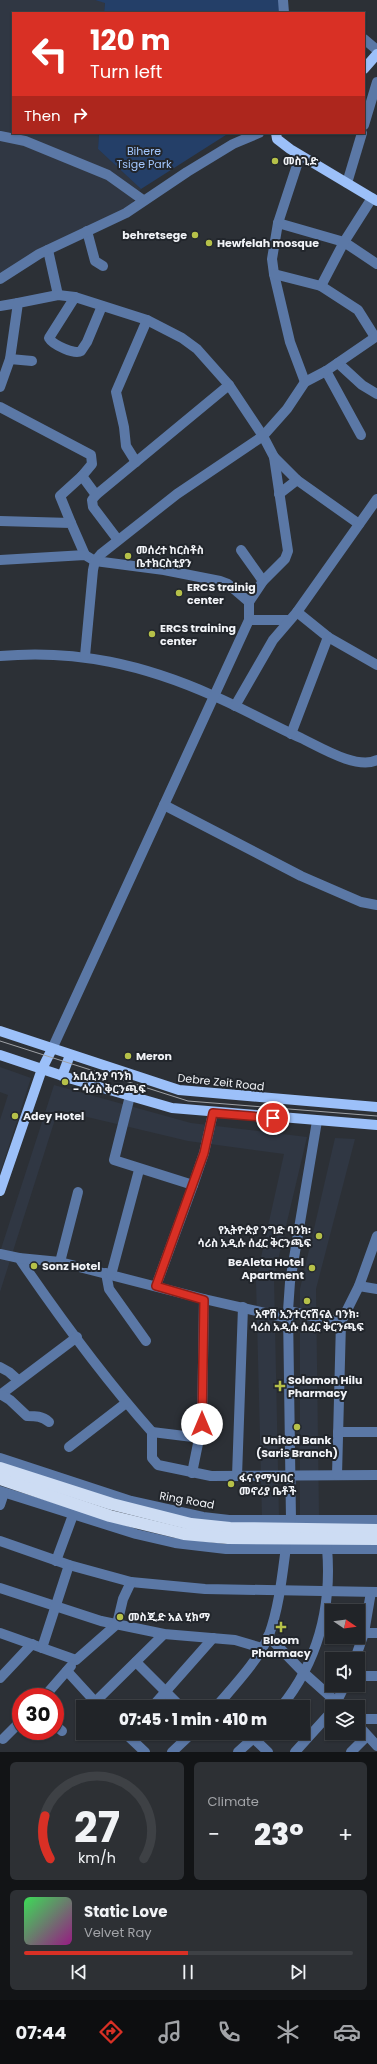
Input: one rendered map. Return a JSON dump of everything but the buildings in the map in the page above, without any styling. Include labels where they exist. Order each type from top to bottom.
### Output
[{"type":"highway","name":"Ring Road","points":[[0,1468],[112,1504],[191,1524],[230,1528],[377,1530]]},
{"type":"highway","points":[[0,1479],[110,1516],[184,1534],[228,1538],[377,1539]]},
{"type":"main road","points":[[365,68],[377,54]]},
{"type":"main road","points":[[276,134],[277,139],[283,145],[375,200]]},
{"type":"main road","name":"Debre Zeit Road","points":[[0,1031],[186,1092],[377,1107]]},
{"type":"main road","points":[[0,1190],[42,1069],[52,1049]]},
{"type":"main road","points":[[0,1055],[62,1076],[172,1108],[213,1113],[377,1125]]},
{"type":"main road","points":[[62,1076],[70,1055]]},
{"type":"street","points":[[282,0],[284,12]]},
{"type":"street","points":[[365,40],[377,50]]},
{"type":"street","points":[[365,123],[377,82]]},
{"type":"street","points":[[0,278],[48,250],[126,213],[233,144],[257,134]]},
{"type":"street","points":[[347,183],[362,134]]},
{"type":"street","points":[[0,136],[25,141],[108,175],[144,200]]},
{"type":"street","points":[[300,156],[278,222],[272,259],[274,274],[290,342],[305,382]]},
{"type":"street","points":[[322,286],[344,242],[375,200]]},
{"type":"street","points":[[278,222],[344,242],[377,264]]},
{"type":"street","points":[[87,231],[95,261],[103,266]]},
{"type":"street","points":[[48,250],[58,295]]},
{"type":"street","points":[[85,656],[95,561],[118,540],[177,494],[263,436],[287,409],[305,382],[326,371],[376,336],[358,310],[322,286],[274,274]]},
{"type":"street","points":[[0,306],[58,295],[75,297],[148,320],[188,342],[229,384],[263,436],[274,457],[297,480],[359,524]]},
{"type":"street","points":[[75,297],[49,338],[52,342],[74,352],[81,351],[87,342],[102,306]]},
{"type":"street","points":[[0,387],[10,358],[18,303]]},
{"type":"street","points":[[136,462],[126,446],[124,427],[116,392],[148,320]]},
{"type":"street","points":[[10,358],[32,362]]},
{"type":"street","points":[[338,363],[362,385],[377,394]]},
{"type":"street","points":[[326,371],[361,435]]},
{"type":"street","points":[[118,540],[93,507],[92,500],[96,495],[229,384]]},
{"type":"street","points":[[0,407],[91,455],[92,464],[82,476],[60,496],[85,555]]},
{"type":"street","points":[[52,1049],[249,620],[249,602],[263,581],[285,559],[288,551],[274,457]]},
{"type":"street","points":[[82,476],[96,495]]},
{"type":"street","points":[[279,494],[297,480]]},
{"type":"street","points":[[235,706],[273,640],[288,620],[297,612],[377,499]]},
{"type":"street","points":[[0,521],[71,523]]},
{"type":"street","points":[[241,550],[263,581]]},
{"type":"street","points":[[0,560],[85,555],[95,561],[164,570],[220,581],[228,584],[249,602]]},
{"type":"street","points":[[297,612],[328,637],[377,665]]},
{"type":"street","points":[[249,620],[288,620]]},
{"type":"street","points":[[291,734],[328,637]]},
{"type":"street","points":[[0,656],[45,654],[85,656],[141,669],[215,696],[291,734],[357,762],[375,765]]},
{"type":"street","points":[[164,805],[301,876],[361,902],[377,906]]},
{"type":"street","points":[[130,1096],[113,1157],[114,1160],[139,1170],[193,1185]]},
{"type":"street","points":[[156,1286],[204,1153],[213,1113]]},
{"type":"street","points":[[291,1520],[289,1475],[288,1314],[290,1282],[317,1121]]},
{"type":"street","points":[[139,1170],[108,1274],[109,1289],[146,1341]]},
{"type":"street","points":[[60,1262],[78,1192]]},
{"type":"street","points":[[337,1475],[341,1322],[359,1286],[377,1236]]},
{"type":"street","points":[[0,1254],[19,1258],[60,1262],[156,1286],[204,1300],[341,1322]]},
{"type":"street","points":[[19,1258],[48,1300],[126,1403],[152,1432],[154,1462],[192,1473],[211,1476],[377,1475]]},
{"type":"street","points":[[359,1286],[377,1289]]},
{"type":"street","points":[[192,1473],[200,1438],[204,1300]]},
{"type":"street","points":[[237,1476],[243,1307]]},
{"type":"street","points":[[49,1422],[36,1416],[27,1416],[10,1400],[1,1395],[18,1380],[77,1337]]},
{"type":"street","points":[[0,1367],[9,1372],[18,1380]]},
{"type":"street","points":[[69,1447],[126,1403]]},
{"type":"street","points":[[152,1432],[200,1438]]},
{"type":"street","points":[[338,1432],[377,1432]]},
{"type":"street","name":"Ring Road","points":[[0,1458],[131,1502],[170,1511],[229,1520],[377,1520]]},
{"type":"street","points":[[0,1506],[2,1492],[136,1534],[175,1543],[226,1549],[377,1549]]},
{"type":"street","points":[[56,1560],[73,1515]]},
{"type":"street","points":[[0,1541],[69,1565],[130,1582],[205,1589],[374,1592],[365,1629]]},
{"type":"street","points":[[224,1700],[262,1648],[268,1636],[281,1590],[286,1548]]},
{"type":"street","points":[[286,1700],[304,1673],[319,1640],[329,1591],[327,1548]]},
{"type":"street","points":[[42,1648],[69,1565]]},
{"type":"street","points":[[52,1688],[76,1660],[117,1624],[130,1582]]},
{"type":"street","points":[[0,1588],[117,1624],[164,1634],[235,1640],[262,1648]]},
{"type":"street","points":[[0,1633],[76,1660]]},
{"type":"street","points":[[365,1633],[377,1633]]},
{"type":"street","points":[[102,1700],[136,1662],[164,1634]]},
{"type":"street","points":[[268,1636],[333,1700]]},
{"type":"street","points":[[158,1700],[213,1638]]},
{"type":"street","points":[[0,1678],[32,1644]]},
{"type":"street","points":[[136,1662],[174,1700]]},
{"type":"street","points":[[67,1671],[93,1700]]},
{"type":"street","points":[[365,1676],[377,1676]]},
{"type":"street","points":[[295,1752],[325,1719]]},
{"type":"street","points":[[365,1719],[377,1719]]},
{"type":"street","points":[[3,1739],[12,1730]]},
{"type":"street","points":[[365,1733],[377,1746]]},
{"type":"street","points":[[351,1752],[368,1736]]},
{"type":"street","points":[[132,1740],[145,1752]]},
{"type":"street","points":[[172,1752],[185,1740]]},
{"type":"street","points":[[238,1752],[249,1740]]},
{"type":"street","points":[[258,1740],[268,1752]]},
{"type":"shaded area","points":[[0,0],[95,0],[105,2],[104,12],[12,12],[12,134],[99,134],[98,149],[141,189],[131,205],[0,280]]},
{"type":"shaded area","points":[[0,1067],[31,1078],[0,1173],[0,1120],[8,1095],[0,1092]]},
{"type":"shaded area","points":[[54,1085],[191,1123],[307,1137],[274,1277],[279,1517],[262,1518],[256,1280],[284,1154],[188,1141],[58,1110],[0,1292],[0,1252]]},
{"type":"shaded area","points":[[335,1138],[355,1139],[316,1289],[319,1516],[300,1515],[300,1289]]},
{"type":"green space","points":[[95,0],[288,0],[285,12],[104,12],[105,3]]},
{"type":"green space","name":"Bihere Tsige Park","points":[[99,134],[227,134],[141,189],[98,149]]},
{"type":"tram line","points":[[0,1041],[188,1101],[377,1116]]},
{"type":"place","name":"መስጊድ","points":[[275,161]]},
{"type":"place","name":"behretsege","points":[[195,235]]},
{"type":"place","name":"Hewfelah mosque","points":[[209,243]]},
{"type":"place","name":"መሰረተ ከርስቶስ ቤተክርስቲያን","points":[[128,556]]},
{"type":"place","name":"ERCS trainig center","points":[[179,593]]},
{"type":"place","name":"ERCS training center","points":[[152,634]]},
{"type":"place","name":"Meron","points":[[128,1056]]},
{"type":"place","name":"አቢሲንያ ባንክ - ሳሪስ ቅርንጫፍ","points":[[65,1082]]},
{"type":"place","name":"Adey Hotel","points":[[15,1116]]},
{"type":"place","name":"የኢትዮጵያ ንግድ ባንክ፡ ሳሪስ አዲሱ ሰፈር ቅርንጫፍ","points":[[319,1236]]},
{"type":"place","name":"Sonz Hotel","points":[[34,1266]]},
{"type":"place","name":"BeAleta Hotel Apartment","points":[[312,1268]]},
{"type":"place","name":"አዋሽ ኢንተርናሽናል ባንክ፡ ሳሪስ አዲሱ ሰፈር ቅርንጫፍ","points":[[307,1301]]},
{"type":"place","name":"Solomon Hilu Pharmacy","points":[[280,1386]]},
{"type":"place","name":"United Bank (Saris Branch)","points":[[297,1427]]},
{"type":"place","name":"ፋና የማህበር መኖሪያ ቤቶች","points":[[231,1484]]},
{"type":"place","name":"መስጂድ አል ሂክማ","points":[[120,1617]]},
{"type":"place","name":"Bloom Pharmacy","points":[[281,1627]]},
{"type":"route","points":[[202,1424],[204,1300],[156,1286],[204,1153],[213,1113],[273,1118]]}]
